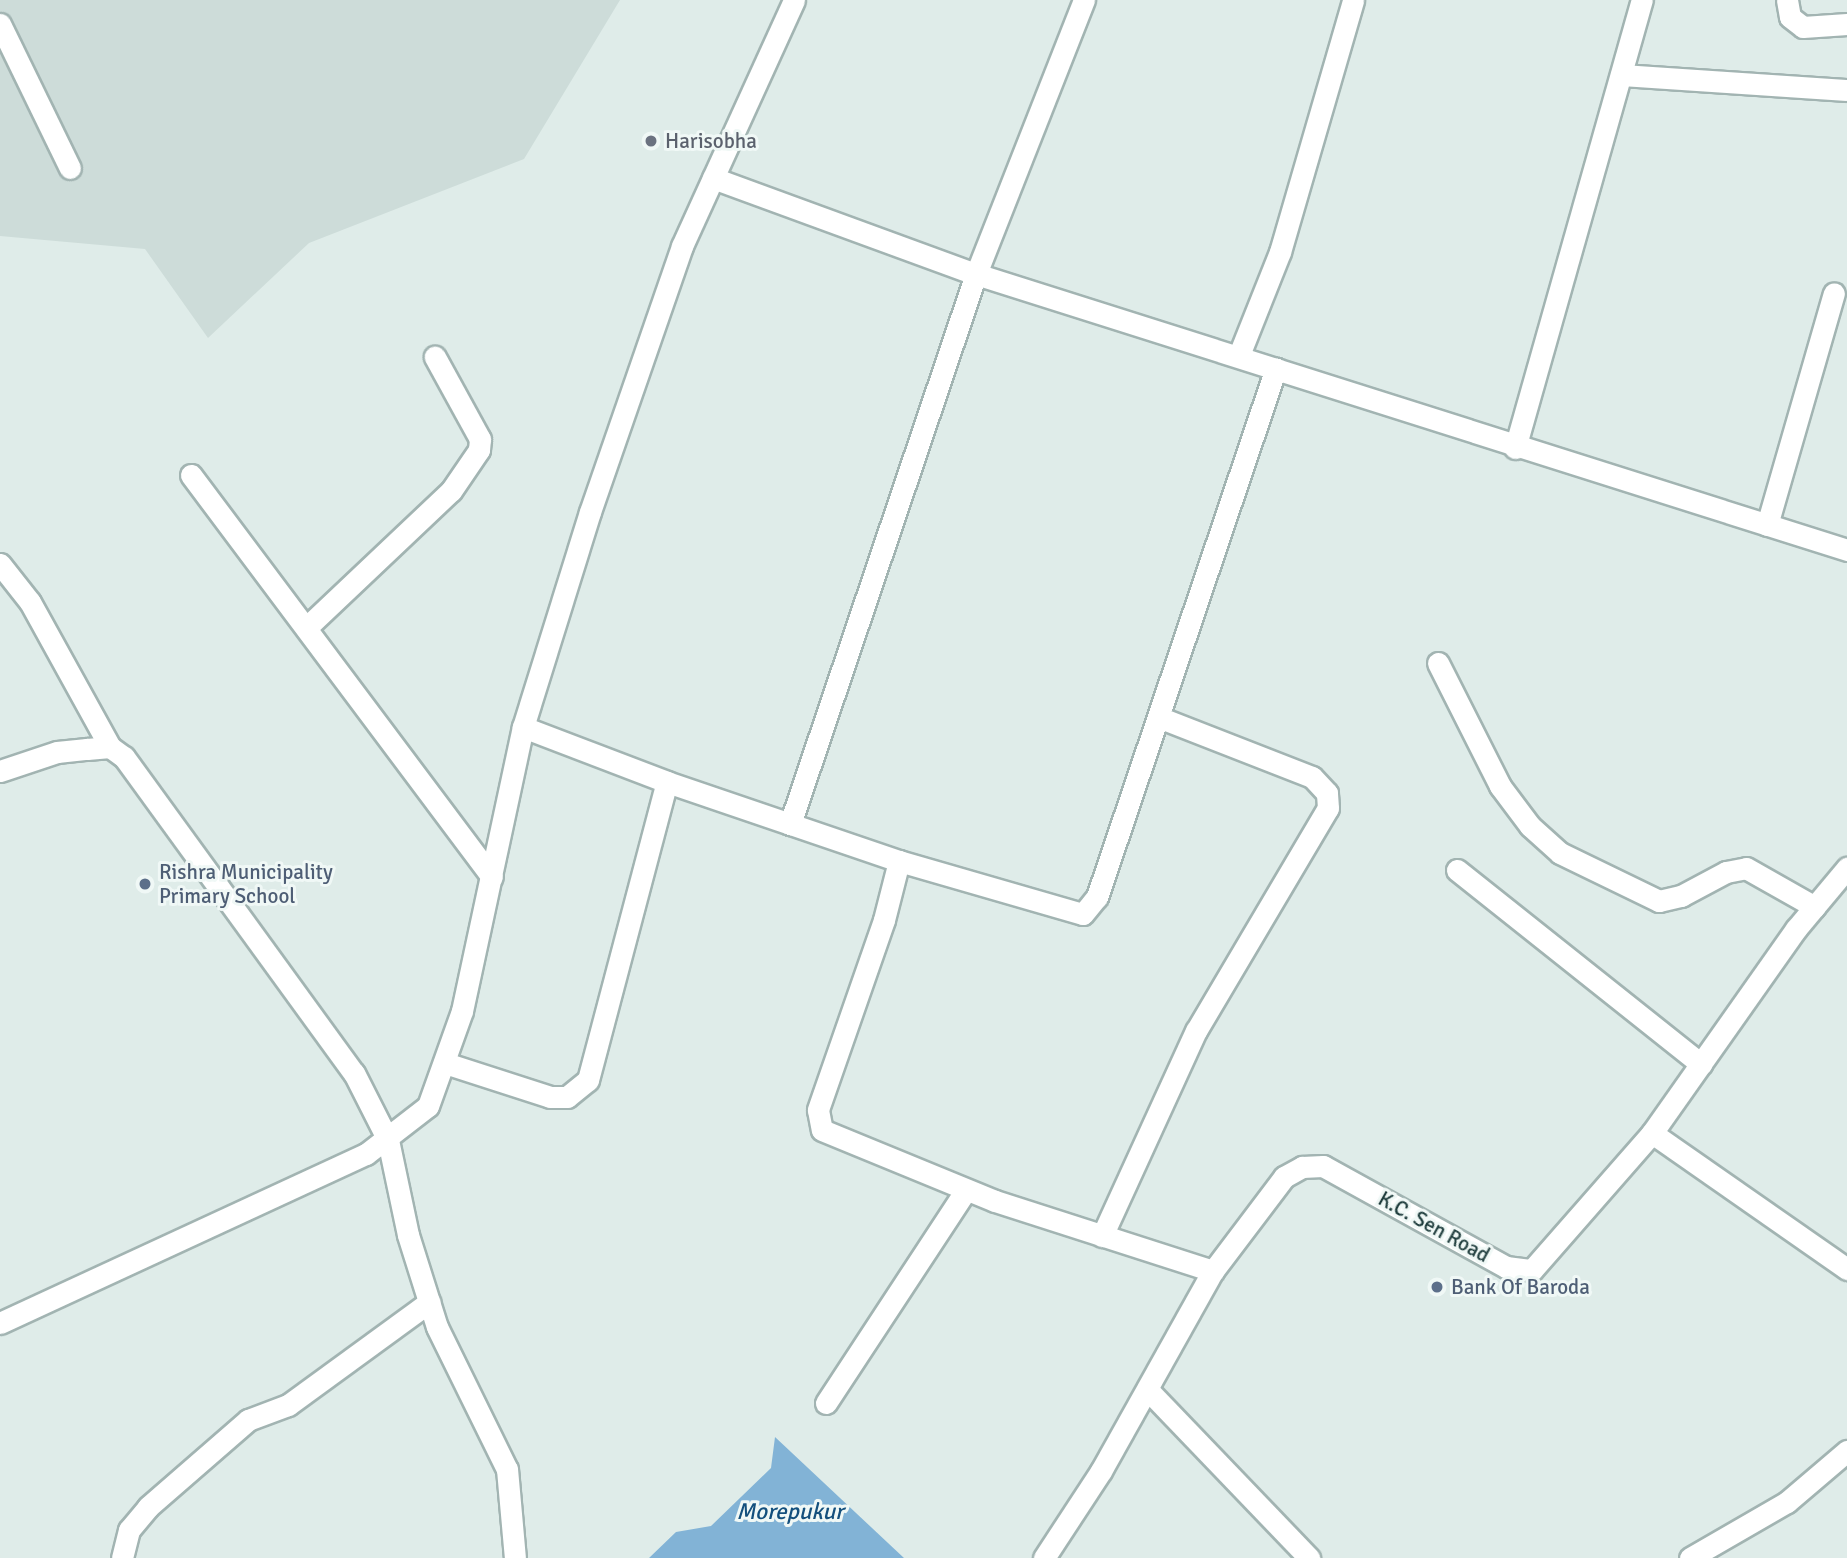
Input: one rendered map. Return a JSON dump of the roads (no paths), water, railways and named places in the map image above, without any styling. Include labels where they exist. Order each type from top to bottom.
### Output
[{"type":"street","points":[[0,1323],[388,1140],[428,1106],[445,1063],[492,877],[523,727],[590,512],[682,246],[794,0]]},
{"type":"street","points":[[790,824],[976,274],[1084,0]]},
{"type":"street","points":[[1239,355],[1280,252],[1353,0]]},
{"type":"street","points":[[1515,448],[1642,0]]},
{"type":"street","points":[[1787,0],[1790,17],[1803,27],[1847,24]]},
{"type":"street","points":[[0,24],[70,168]]},
{"type":"street","points":[[1621,75],[1847,90]]},
{"type":"street","points":[[713,177],[976,274],[1239,355],[1515,448],[1847,550]]},
{"type":"street","points":[[1767,526],[1833,293]]},
{"type":"street","points":[[307,627],[451,491],[479,450],[481,439],[435,357]]},
{"type":"street","points":[[523,727],[667,782],[899,861],[1083,914],[1097,897],[1276,368]]},
{"type":"street","points":[[191,475],[492,877]]},
{"type":"street","points":[[0,564],[30,602],[110,747],[134,766],[354,1073],[388,1140],[429,1302],[507,1469],[515,1558]]},
{"type":"street","points":[[1438,663],[1500,786],[1530,826],[1560,853],[1659,901],[1681,896],[1726,872],[1746,868],[1815,907]]},
{"type":"street","points":[[1102,1236],[1196,1031],[1328,808],[1327,793],[1312,776],[1158,717]]},
{"type":"street","points":[[0,771],[57,752],[110,747]]},
{"type":"street","points":[[445,1063],[550,1097],[567,1097],[588,1080],[667,782]]},
{"type":"street","points":[[899,861],[817,1119],[833,1139],[966,1190],[1213,1271]]},
{"type":"street","name":"K.C. Sen Road","points":[[1044,1558],[1148,1390],[1213,1271],[1275,1187],[1293,1171],[1310,1165],[1323,1167],[1506,1267],[1532,1270],[1652,1133],[1815,907],[1847,868]]},
{"type":"street","points":[[1457,870],[1700,1064]]},
{"type":"street","points":[[1652,1133],[1847,1269]]},
{"type":"street","points":[[826,1403],[966,1190]]},
{"type":"street","points":[[122,1558],[129,1530],[148,1507],[248,1420],[288,1405],[429,1302]]},
{"type":"street","points":[[1148,1390],[1309,1558]]},
{"type":"street","points":[[1690,1558],[1787,1502],[1847,1451]]},
{"type":"water","name":"Morepukur","points":[[775,1437],[904,1558],[649,1558],[676,1532],[711,1526],[771,1468]]},
{"type":"place","name":"Harisobha","points":[[651,141]]},
{"type":"place","name":"Rishra Municipality Primary School","points":[[145,884]]},
{"type":"place","name":"Bank Of Baroda","points":[[1437,1287]]}]
